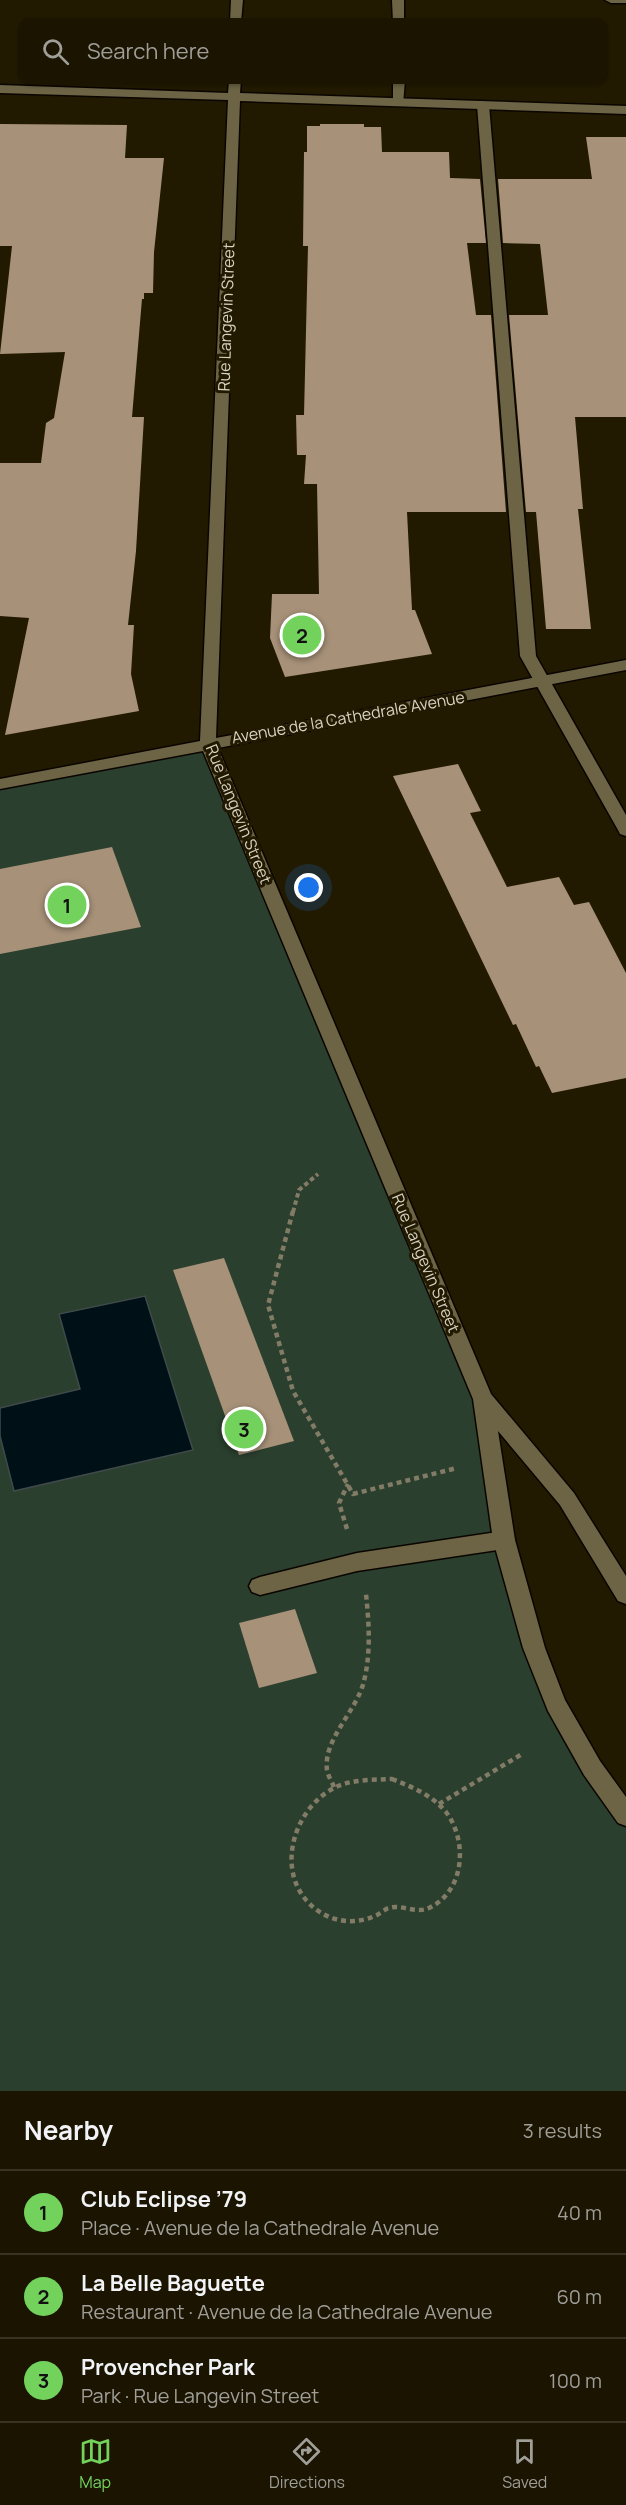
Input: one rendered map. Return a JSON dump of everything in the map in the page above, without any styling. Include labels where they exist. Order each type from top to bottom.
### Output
[{"type":"street","points":[[236,18],[237,0]]},
{"type":"street","points":[[398,0],[399,18]]},
{"type":"street","points":[[611,0],[626,0]]},
{"type":"street","name":"Rue Langevin Street","points":[[235,84],[208,742],[483,1399],[504,1540],[534,1648],[556,1704],[592,1768],[626,1816]]},
{"type":"street","points":[[399,84],[399,102]]},
{"type":"street","points":[[0,89],[626,110]]},
{"type":"street","points":[[483,105],[528,656],[626,830]]},
{"type":"street","name":"Avenue de la Cathedrale Avenue","points":[[0,784],[208,742],[626,665]]},
{"type":"street","name":"Rue Langevin Street","points":[[483,1399],[567,1499],[626,1595]]},
{"type":"street","points":[[260,1586],[357,1562],[504,1540]]},
{"type":"path","points":[[318,1174],[299,1190],[268,1305],[293,1391],[353,1494],[492,1458]]},
{"type":"path","points":[[334,1787],[327,1771],[328,1757],[359,1695],[366,1670],[369,1628],[366,1595],[339,1503],[348,1484]]},
{"type":"path","points":[[439,1804],[522,1754]]},
{"type":"path","points":[[392,1779],[420,1790],[439,1804],[453,1823],[462,1862],[456,1883],[439,1902],[423,1910],[390,1907],[377,1917],[353,1923],[336,1921],[310,1906],[295,1882],[291,1851],[299,1824],[315,1800],[334,1787],[392,1779]]},
{"type":"green space","points":[[208,742],[483,1399],[534,1648],[626,1816],[626,2091],[0,2091],[0,784]]},
{"type":"shaded area","points":[[145,1296],[193,1450],[14,1491],[0,1436],[0,1408],[80,1389],[59,1314]]},
{"type":"building","points":[[0,124],[127,125],[125,158],[164,158],[154,252],[153,293],[144,293],[144,299],[142,299],[132,417],[144,417],[136,551],[128,625],[134,625],[131,674],[139,711],[5,735],[29,618],[0,616],[0,463],[41,463],[46,423],[54,418],[65,352],[0,354],[12,246],[0,246]]},
{"type":"building","points":[[320,124],[364,124],[364,127],[381,127],[382,152],[449,152],[450,178],[480,179],[486,243],[467,243],[476,315],[491,315],[506,512],[407,512],[412,610],[415,610],[432,654],[285,677],[270,638],[272,594],[319,594],[317,484],[304,484],[306,455],[297,455],[296,415],[304,415],[308,246],[303,246],[304,152],[307,152],[307,126],[320,126]]},
{"type":"building","points":[[586,137],[626,137],[626,417],[575,417],[583,509],[578,509],[591,629],[546,629],[536,512],[526,512],[509,315],[548,315],[540,244],[503,243],[498,179],[592,179]]},
{"type":"building","points":[[458,764],[481,811],[470,813],[507,887],[559,877],[574,905],[589,902],[626,973],[626,1078],[552,1093],[539,1066],[536,1067],[516,1024],[513,1025],[393,776]]},
{"type":"building","points":[[112,847],[141,927],[0,954],[0,869]]},
{"type":"building","points":[[224,1258],[294,1441],[239,1455],[173,1270]]},
{"type":"building","points":[[295,1609],[317,1673],[259,1688],[239,1623]]},
{"type":"place","name":"La Belle Baguette","points":[[302,635]]},
{"type":"place","name":"Club Eclipse ’79","points":[[67,905]]},
{"type":"place","name":"Provencher Park","points":[[244,1429]]}]
